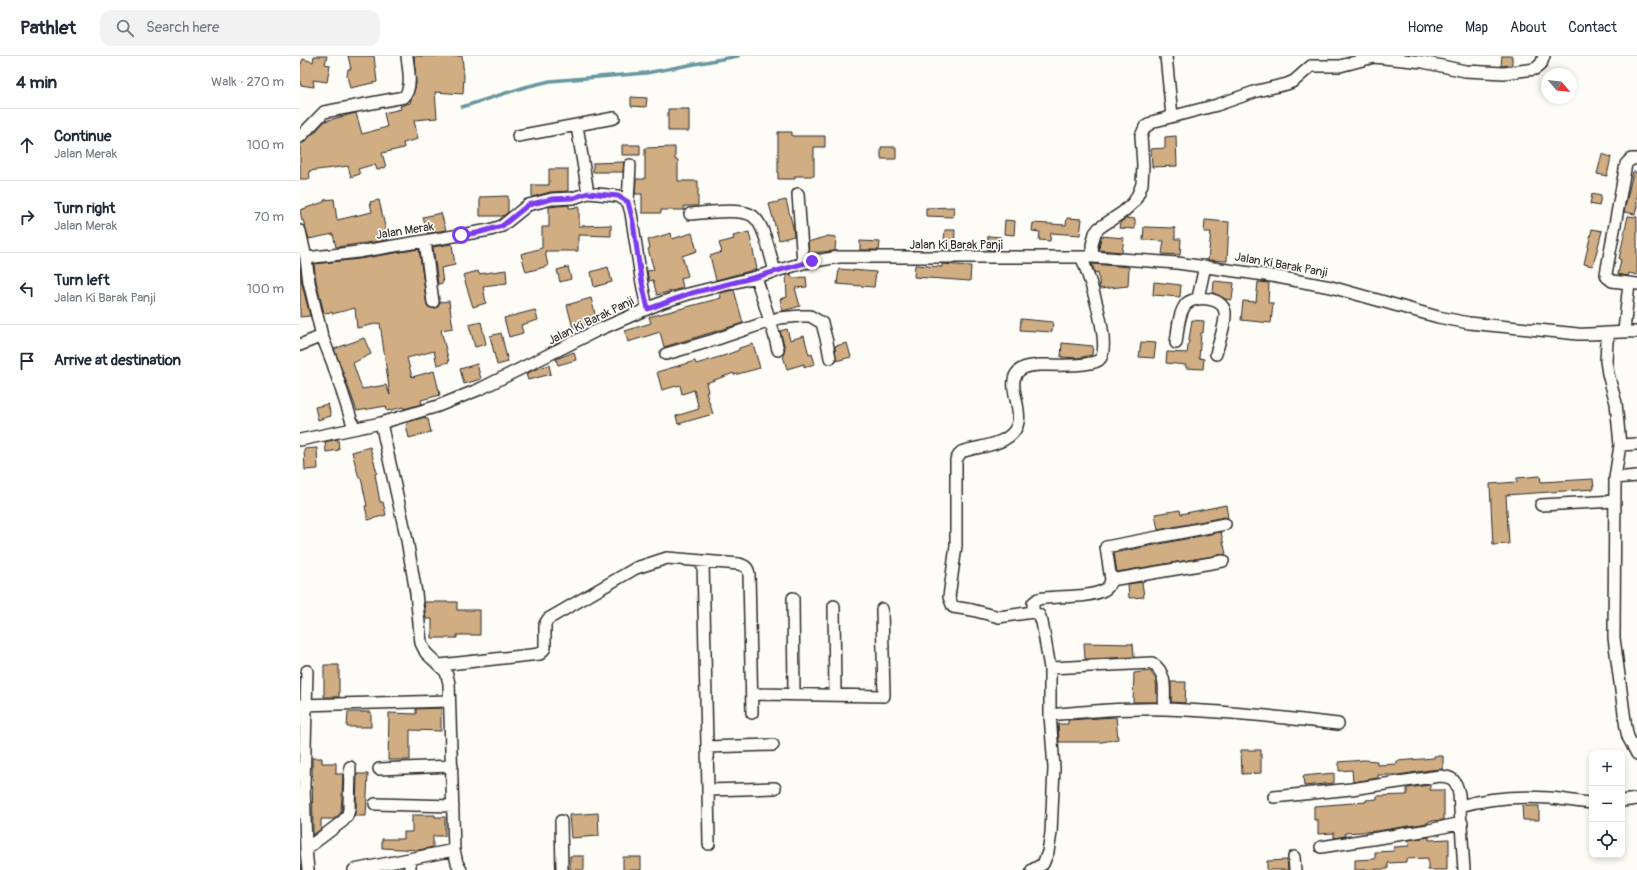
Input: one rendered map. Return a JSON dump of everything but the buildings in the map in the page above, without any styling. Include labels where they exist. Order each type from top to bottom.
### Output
[{"type":"street","points":[[300,137],[324,112],[404,97],[407,94],[409,84],[407,56]]},
{"type":"street","points":[[1166,56],[1172,116]]},
{"type":"street","points":[[1032,870],[1043,864],[1047,857],[1050,843],[1054,768],[1050,715],[1050,668],[1042,622],[1039,615],[1033,612],[999,617],[953,607],[951,603],[950,589],[956,546],[956,460],[961,452],[1004,440],[1012,434],[1016,428],[1019,412],[1014,382],[1017,372],[1023,368],[1041,365],[1084,364],[1098,361],[1102,357],[1104,350],[1099,313],[1088,258],[1095,233],[1099,228],[1123,212],[1134,202],[1139,192],[1142,184],[1143,166],[1141,136],[1145,127],[1155,121],[1217,105],[1257,90],[1287,84],[1294,81],[1311,66],[1340,66],[1374,57],[1423,62],[1465,71],[1504,73],[1535,69],[1541,64],[1544,56]]},
{"type":"street","points":[[518,136],[614,118]]},
{"type":"street","points":[[577,126],[588,193]]},
{"type":"street","points":[[1624,331],[1633,284],[1609,280],[1606,274],[1626,164],[1631,159],[1637,160]]},
{"type":"street","points":[[630,165],[628,202],[633,222],[641,278],[648,309]]},
{"type":"street","name":"Jalan Merak","points":[[306,258],[490,230],[502,226],[528,205],[552,199],[573,198],[588,193],[618,196],[628,202]]},
{"type":"street","points":[[798,194],[803,263]]},
{"type":"street","points":[[690,214],[729,211],[747,213],[754,216],[761,226],[775,272]]},
{"type":"street","points":[[300,231],[302,247],[306,258],[309,282],[322,336],[354,428]]},
{"type":"street","points":[[425,241],[432,302]]},
{"type":"street","name":"Jalan Ki Barak Panji","points":[[300,440],[381,423],[438,406],[480,389],[596,331],[688,294],[775,272],[803,263],[848,256],[1088,258],[1154,261],[1204,266],[1332,287],[1438,317],[1469,323],[1578,334],[1609,334],[1624,331],[1637,332]]},
{"type":"street","points":[[1198,298],[1204,266]]},
{"type":"street","points":[[756,277],[778,350]]},
{"type":"street","points":[[1176,343],[1181,314],[1186,305],[1192,299],[1198,298],[1218,302],[1223,306],[1225,312],[1216,354]]},
{"type":"street","points":[[666,354],[714,340],[770,320],[810,316],[822,323],[828,342],[830,358]]},
{"type":"street","points":[[1609,334],[1607,341],[1606,361],[1616,404],[1620,446],[1615,478],[1614,638],[1626,728],[1628,737],[1637,754]]},
{"type":"street","points":[[300,345],[322,336]]},
{"type":"street","points":[[381,423],[404,528],[416,593],[421,643],[426,653],[446,672],[449,683],[454,850],[457,863],[461,870]]},
{"type":"street","points":[[1620,446],[1637,444]]},
{"type":"street","points":[[1615,478],[1637,476]]},
{"type":"street","points":[[1541,505],[1615,501]]},
{"type":"street","points":[[1033,612],[1033,603],[1038,599],[1087,595],[1105,590],[1110,585],[1111,580],[1106,547],[1225,524]]},
{"type":"street","points":[[440,665],[540,654],[545,648],[545,624],[548,619],[640,566],[667,558],[739,564],[745,566],[748,570],[752,713]]},
{"type":"street","points":[[703,561],[709,844]]},
{"type":"street","points":[[1111,580],[1222,561]]},
{"type":"street","points":[[793,598],[794,694]]},
{"type":"street","points":[[834,606],[835,695]]},
{"type":"street","points":[[752,694],[884,696],[882,609]]},
{"type":"street","points":[[1050,668],[1152,663],[1159,667],[1162,673],[1164,709]]},
{"type":"street","points":[[307,671],[303,705],[304,785],[308,870]]},
{"type":"street","points":[[303,705],[449,701]]},
{"type":"street","points":[[1050,715],[1096,710],[1164,709],[1287,717],[1338,724]]},
{"type":"street","points":[[707,747],[773,745]]},
{"type":"street","points":[[380,769],[452,766]]},
{"type":"street","points":[[306,849],[343,821],[347,816],[349,810],[350,767]]},
{"type":"street","points":[[1274,797],[1351,789],[1449,776],[1455,780],[1460,806],[1464,870]]},
{"type":"street","points":[[708,790],[775,788]]},
{"type":"street","points":[[1460,806],[1484,801],[1524,797],[1550,798],[1589,803]]},
{"type":"street","points":[[1625,801],[1637,799]]},
{"type":"street","points":[[375,804],[453,806]]},
{"type":"street","points":[[561,821],[562,870]]},
{"type":"street","points":[[1321,847],[1462,823]]},
{"type":"street","points":[[354,870],[454,850]]},
{"type":"street","points":[[1294,857],[1295,870]]},
{"type":"street","points":[[410,859],[410,870]]},
{"type":"waterway","points":[[462,107],[525,87],[550,81],[646,73],[738,56]]},
{"type":"route","points":[[461,235],[477,233],[502,226],[528,205],[552,199],[573,198],[588,193],[624,198],[628,202],[631,213],[641,278],[648,309],[663,302],[688,294],[812,261]]}]
